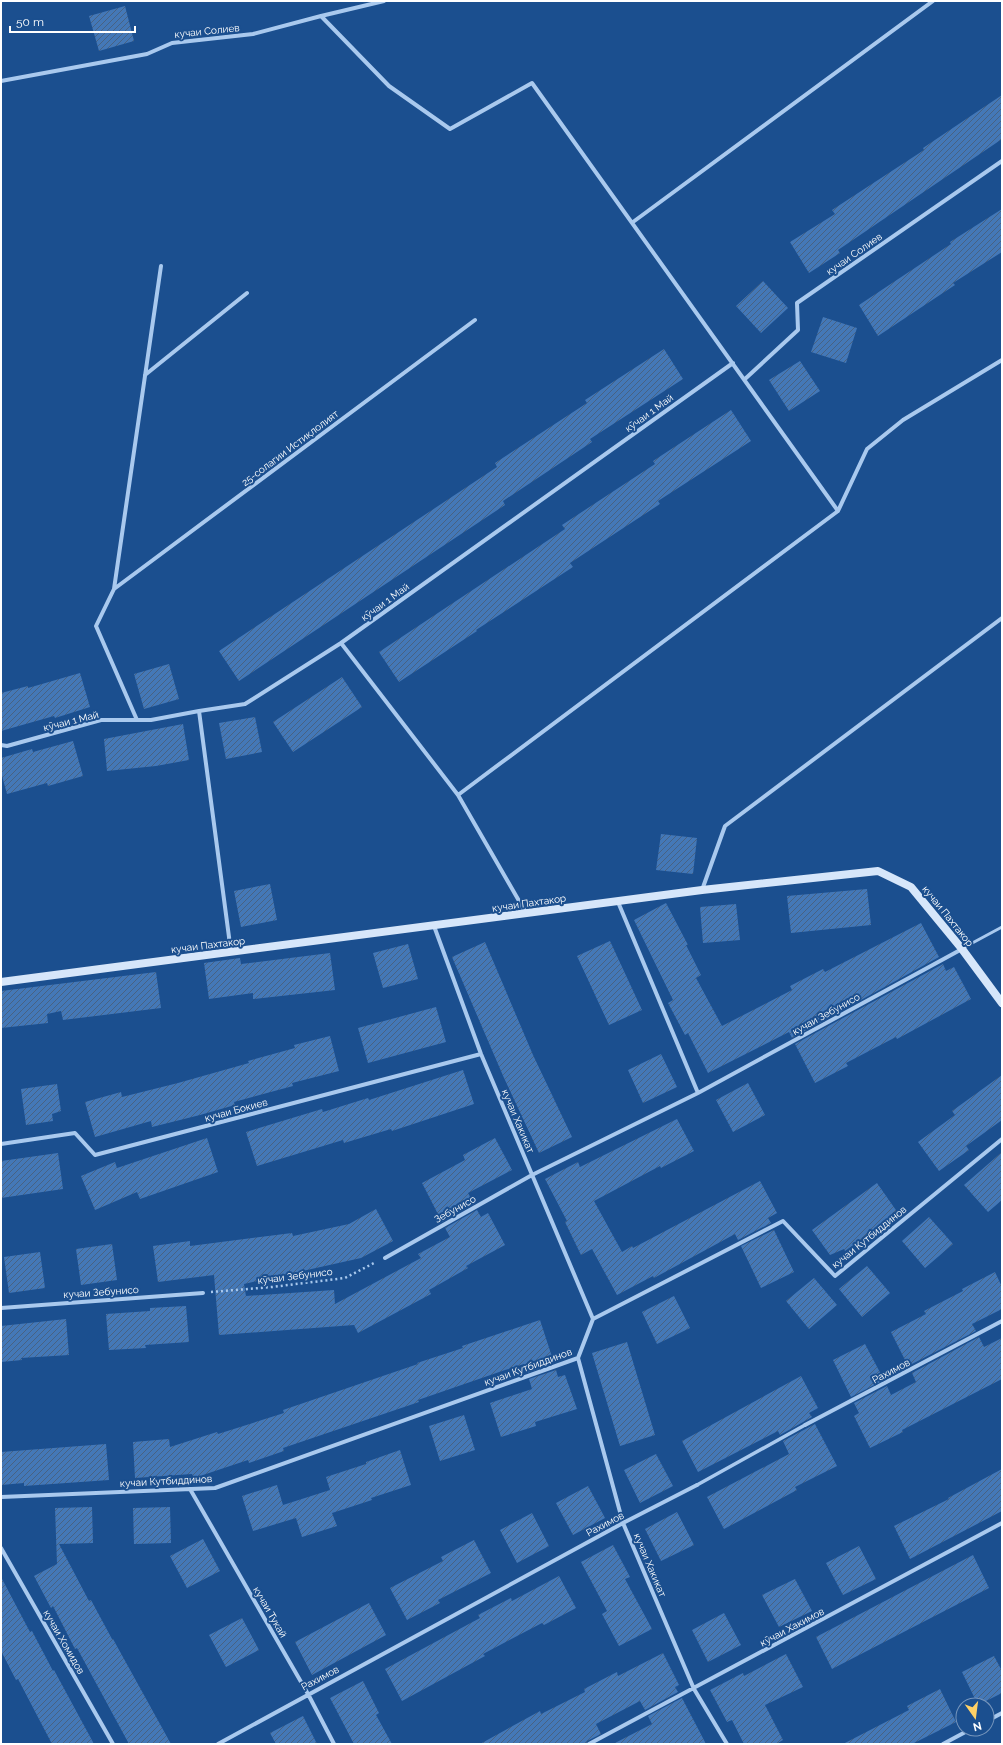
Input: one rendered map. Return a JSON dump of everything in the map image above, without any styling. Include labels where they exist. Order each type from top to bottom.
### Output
[{"type":"main road","name":"кучаи Пахтакор","points":[[1,982],[702,890],[878,871],[912,887],[962,949],[1002,1003]]},
{"type":"street","name":"кучаи Солиев","points":[[1,81],[147,54],[172,43],[253,34],[384,1]]},
{"type":"street","points":[[633,222],[933,1]]},
{"type":"street","points":[[322,16],[389,86],[450,129],[532,83],[745,379],[838,512]]},
{"type":"street","name":"кучаи Солиев","points":[[745,379],[798,330],[797,303],[1002,161]]},
{"type":"street","name":"25-солагии Истиқлолият","points":[[137,720],[96,626],[114,589],[161,266]]},
{"type":"street","points":[[145,376],[247,293]]},
{"type":"street","name":"25-солагии Истиқлолият","points":[[114,589],[475,320]]},
{"type":"street","points":[[458,795],[838,512],[867,449],[903,420],[1002,360]]},
{"type":"street","name":"кӯчаи 1 Май","points":[[1,744],[7,746],[101,720],[151,720],[245,704],[341,644],[733,363]]},
{"type":"street","points":[[702,890],[726,826],[1002,618]]},
{"type":"street","points":[[341,644],[458,795],[527,914]]},
{"type":"street","points":[[199,711],[231,953]]},
{"type":"street","points":[[618,902],[698,1094]]},
{"type":"street","name":"кучаи Хакикат","points":[[434,926],[481,1054],[592,1319]]},
{"type":"street","name":"кучаи Зебунисо","points":[[532,1175],[698,1094],[962,949]]},
{"type":"street","name":"кучаи Бокиев","points":[[1,1144],[75,1134],[95,1155],[481,1054]]},
{"type":"street","name":"кучаи Кутбиддинов","points":[[1,1497],[215,1488],[578,1358],[592,1319],[783,1220],[835,1276],[1002,1139]]},
{"type":"street","name":"Зебунисо","points":[[385,1258],[532,1175]]},
{"type":"street","name":"кучаи Зебунисо","points":[[1,1308],[203,1292]]},
{"type":"street","name":"Рахимов","points":[[218,1744],[623,1523],[698,1485],[805,1425],[1002,1322]]},
{"type":"street","name":"кучаи Хакикат","points":[[578,1358],[623,1523],[694,1689],[727,1744]]},
{"type":"street","name":"кучаи Тукай","points":[[190,1489],[308,1694],[334,1744]]},
{"type":"street","name":"кӯчаи Хакимов","points":[[589,1744],[1002,1523]]},
{"type":"street","name":"кучаи Хомидов","points":[[1,1548],[113,1744]]},
{"type":"street","points":[[943,1744],[956,1737]]},
{"type":"lane","points":[[962,949],[1002,927]]},
{"type":"path","name":"кӯчаи Зебунисо","points":[[203,1292],[272,1287],[345,1278],[385,1258]]},
{"type":"building","points":[[125,6],[134,41],[99,51],[89,16]]},
{"type":"building","points":[[1002,95],[1002,139],[838,250],[840,253],[809,273],[790,242],[835,214],[832,210],[924,150],[923,148]]},
{"type":"building","points":[[1002,209],[1002,252],[953,283],[955,285],[878,336],[859,305],[951,244],[950,242]]},
{"type":"building","points":[[763,281],[788,308],[761,333],[736,306]]},
{"type":"building","points":[[823,317],[857,328],[846,363],[811,352]]},
{"type":"building","points":[[664,349],[683,379],[590,439],[592,442],[503,501],[505,505],[239,681],[219,651],[497,467],[495,463],[587,403],[585,400]]},
{"type":"building","points":[[800,361],[820,391],[789,411],[769,380]]},
{"type":"building","points":[[731,410],[751,441],[658,501],[660,504],[570,563],[573,567],[399,682],[379,652],[565,529],[562,525],[655,464],[653,461]]},
{"type":"building","points":[[169,664],[179,699],[144,709],[134,674]]},
{"type":"building","points":[[80,673],[90,707],[55,718],[54,716],[1,731],[1,693],[28,686],[28,688]]},
{"type":"building","points":[[342,677],[362,707],[293,752],[273,722]]},
{"type":"building","points":[[255,717],[262,752],[226,759],[219,723]]},
{"type":"building","points":[[183,724],[189,760],[156,766],[107,771],[104,739]]},
{"type":"building","points":[[73,741],[83,776],[48,786],[47,783],[7,794],[1,772],[1,758],[32,749],[33,752]]},
{"type":"building","points":[[661,834],[697,838],[693,874],[656,870]]},
{"type":"building","points":[[270,884],[277,920],[241,927],[234,891]]},
{"type":"building","points":[[867,889],[871,925],[791,933],[787,896]]},
{"type":"building","points":[[666,903],[688,945],[686,945],[701,975],[696,978],[722,1026],[792,990],[790,986],[823,969],[825,972],[921,923],[939,957],[792,1038],[789,1032],[708,1073],[688,1033],[685,1035],[668,1003],[673,1000],[634,920]]},
{"type":"building","points":[[736,904],[740,940],[703,943],[700,907]]},
{"type":"building","points":[[610,941],[642,1010],[609,1025],[577,956]]},
{"type":"building","points":[[485,942],[533,1055],[572,1137],[539,1153],[504,1078],[452,957]]},
{"type":"building","points":[[408,944],[418,979],[383,988],[373,953]]},
{"type":"building","points":[[330,953],[335,990],[253,999],[253,993],[209,999],[204,963],[240,958],[241,964]]},
{"type":"building","points":[[943,964],[946,971],[954,967],[971,999],[897,1039],[896,1037],[846,1063],[848,1066],[815,1083],[795,1044]]},
{"type":"building","points":[[156,972],[161,1008],[63,1020],[61,1011],[47,1014],[48,1023],[1,1028],[1,991]]},
{"type":"building","points":[[436,1007],[446,1042],[368,1063],[358,1028]]},
{"type":"building","points":[[330,1036],[339,1071],[292,1083],[293,1086],[234,1102],[235,1105],[200,1115],[152,1127],[151,1121],[95,1137],[85,1102],[121,1092],[122,1097],[178,1083],[295,1048],[294,1045]]},
{"type":"building","points":[[661,1054],[677,1087],[643,1103],[628,1070]]},
{"type":"building","points":[[463,1070],[474,1104],[392,1131],[391,1129],[344,1143],[343,1140],[257,1166],[246,1132],[322,1109],[323,1112],[368,1098],[369,1100]]},
{"type":"building","points":[[1002,1075],[1002,1120],[966,1146],[969,1150],[939,1171],[918,1142],[955,1115],[952,1111]]},
{"type":"building","points":[[748,1083],[765,1115],[733,1132],[716,1100]]},
{"type":"building","points":[[57,1084],[61,1111],[52,1114],[53,1121],[26,1125],[21,1089]]},
{"type":"building","points":[[677,1119],[694,1151],[661,1168],[660,1166],[594,1201],[622,1252],[632,1246],[633,1248],[760,1181],[777,1213],[768,1218],[771,1223],[738,1240],[735,1234],[654,1278],[653,1276],[617,1295],[592,1249],[581,1255],[565,1222],[567,1221],[545,1179],[578,1162],[580,1167]]},
{"type":"building","points":[[207,1138],[218,1172],[140,1199],[137,1192],[95,1210],[81,1176],[115,1162],[117,1168]]},
{"type":"building","points":[[495,1138],[512,1170],[468,1193],[474,1204],[442,1222],[422,1183],[465,1160],[463,1155]]},
{"type":"building","points":[[1002,1152],[1002,1200],[988,1212],[964,1185]]},
{"type":"building","points":[[58,1153],[63,1189],[1,1198],[1,1161]]},
{"type":"building","points":[[877,1183],[898,1213],[845,1251],[844,1249],[830,1255],[812,1230]]},
{"type":"building","points":[[376,1209],[393,1241],[361,1258],[244,1284],[246,1296],[334,1290],[335,1304],[421,1258],[418,1254],[450,1237],[445,1228],[477,1210],[481,1217],[488,1213],[505,1245],[466,1266],[468,1268],[429,1290],[431,1294],[358,1333],[354,1325],[219,1335],[214,1275],[158,1282],[153,1246],[190,1241],[190,1246],[292,1233],[293,1236],[349,1224]]},
{"type":"building","points":[[929,1217],[953,1244],[925,1268],[902,1241]]},
{"type":"building","points":[[774,1230],[794,1272],[761,1288],[741,1246]]},
{"type":"building","points":[[112,1244],[117,1280],[81,1285],[76,1249]]},
{"type":"building","points":[[40,1252],[45,1288],[9,1293],[4,1257]]},
{"type":"building","points":[[867,1266],[890,1293],[862,1317],[839,1289]]},
{"type":"building","points":[[995,1272],[1002,1287],[1002,1309],[972,1324],[976,1331],[908,1366],[891,1332],[926,1314],[924,1311],[963,1291],[962,1289]]},
{"type":"building","points":[[814,1278],[837,1305],[809,1329],[786,1301]]},
{"type":"building","points":[[674,1296],[690,1328],[657,1344],[642,1312]]},
{"type":"building","points":[[186,1306],[189,1342],[145,1345],[146,1348],[109,1350],[106,1314],[150,1311],[150,1308]]},
{"type":"building","points":[[66,1319],[69,1355],[21,1358],[22,1360],[1,1362],[1,1326]]},
{"type":"building","points":[[540,1320],[554,1363],[527,1373],[524,1364],[505,1370],[418,1400],[419,1402],[283,1448],[284,1451],[249,1463],[248,1460],[194,1478],[192,1474],[135,1478],[133,1442],[169,1439],[170,1447],[217,1432],[218,1434],[284,1413],[283,1410],[463,1348],[462,1346]]},
{"type":"building","points":[[979,1337],[984,1347],[1002,1338],[1002,1379],[870,1448],[854,1416],[859,1413],[854,1403],[887,1386],[891,1395],[916,1382],[912,1373]]},
{"type":"building","points":[[627,1342],[655,1435],[620,1446],[592,1353]]},
{"type":"building","points":[[865,1344],[884,1380],[851,1397],[833,1360]]},
{"type":"building","points":[[556,1370],[558,1377],[565,1375],[577,1409],[535,1422],[536,1426],[501,1437],[490,1403],[532,1389],[529,1379]]},
{"type":"building","points":[[801,1376],[818,1408],[809,1413],[812,1417],[780,1435],[778,1431],[698,1472],[682,1441]]},
{"type":"building","points":[[464,1415],[475,1450],[440,1461],[429,1426]]},
{"type":"building","points":[[815,1424],[837,1466],[795,1487],[797,1490],[724,1529],[707,1497],[789,1454],[783,1441]]},
{"type":"building","points":[[106,1444],[109,1480],[24,1486],[24,1483],[1,1485],[1,1452]]},
{"type":"building","points":[[400,1450],[411,1485],[332,1513],[337,1526],[302,1537],[296,1518],[253,1531],[242,1496],[277,1485],[283,1505],[330,1490],[326,1477],[366,1464],[366,1462]]},
{"type":"building","points":[[656,1454],[673,1486],[640,1503],[624,1470]]},
{"type":"building","points":[[1002,1469],[1002,1511],[910,1559],[894,1526],[949,1499],[948,1498]]},
{"type":"building","points":[[588,1486],[605,1518],[573,1535],[556,1503]]},
{"type":"building","points":[[92,1507],[93,1543],[59,1544],[89,1601],[91,1600],[171,1744],[129,1744],[77,1648],[75,1649],[53,1606],[51,1608],[34,1576],[57,1564],[55,1508]]},
{"type":"building","points":[[170,1507],[171,1543],[134,1544],[133,1508]]},
{"type":"building","points":[[677,1512],[694,1545],[661,1561],[645,1529]]},
{"type":"building","points":[[532,1513],[549,1546],[517,1563],[500,1530]]},
{"type":"building","points":[[203,1539],[220,1571],[187,1588],[170,1556]]},
{"type":"building","points":[[474,1540],[491,1573],[438,1600],[440,1603],[407,1620],[390,1588],[443,1561],[441,1557]]},
{"type":"building","points":[[613,1545],[630,1577],[625,1579],[652,1629],[619,1646],[602,1614],[607,1611],[581,1562]]},
{"type":"building","points":[[859,1546],[876,1579],[843,1595],[826,1563]]},
{"type":"building","points":[[973,1555],[989,1588],[832,1669],[816,1637]]},
{"type":"building","points":[[559,1576],[576,1608],[544,1625],[542,1623],[483,1654],[485,1656],[402,1701],[385,1669],[480,1618],[478,1615],[511,1598],[512,1601]]},
{"type":"building","points":[[1,1577],[30,1632],[32,1631],[94,1744],[52,1744],[18,1679],[16,1680],[1,1651]]},
{"type":"building","points":[[795,1579],[812,1611],[779,1627],[762,1595]]},
{"type":"building","points":[[369,1603],[386,1635],[312,1675],[295,1642]]},
{"type":"building","points":[[724,1613],[741,1645],[708,1662],[692,1630]]},
{"type":"building","points":[[242,1618],[259,1650],[226,1667],[209,1635]]},
{"type":"building","points":[[663,1653],[679,1685],[675,1687],[678,1692],[645,1710],[640,1701],[596,1724],[601,1734],[587,1741],[586,1744],[480,1744],[540,1711],[541,1714],[585,1692],[584,1689],[617,1672],[618,1676]]},
{"type":"building","points":[[786,1654],[803,1687],[765,1705],[783,1740],[776,1744],[744,1744],[732,1720],[727,1722],[710,1690],[743,1673],[744,1676]]},
{"type":"building","points":[[994,1656],[1002,1671],[1002,1693],[994,1697],[974,1697],[962,1672]]},
{"type":"building","points":[[363,1681],[379,1713],[376,1715],[392,1744],[354,1744],[330,1698]]},
{"type":"building","points":[[940,1689],[955,1722],[912,1744],[843,1744],[909,1710],[907,1706]]},
{"type":"building","points":[[682,1698],[706,1744],[613,1744],[652,1724],[648,1716]]},
{"type":"building","points":[[303,1716],[317,1744],[276,1744],[270,1733]]}]
